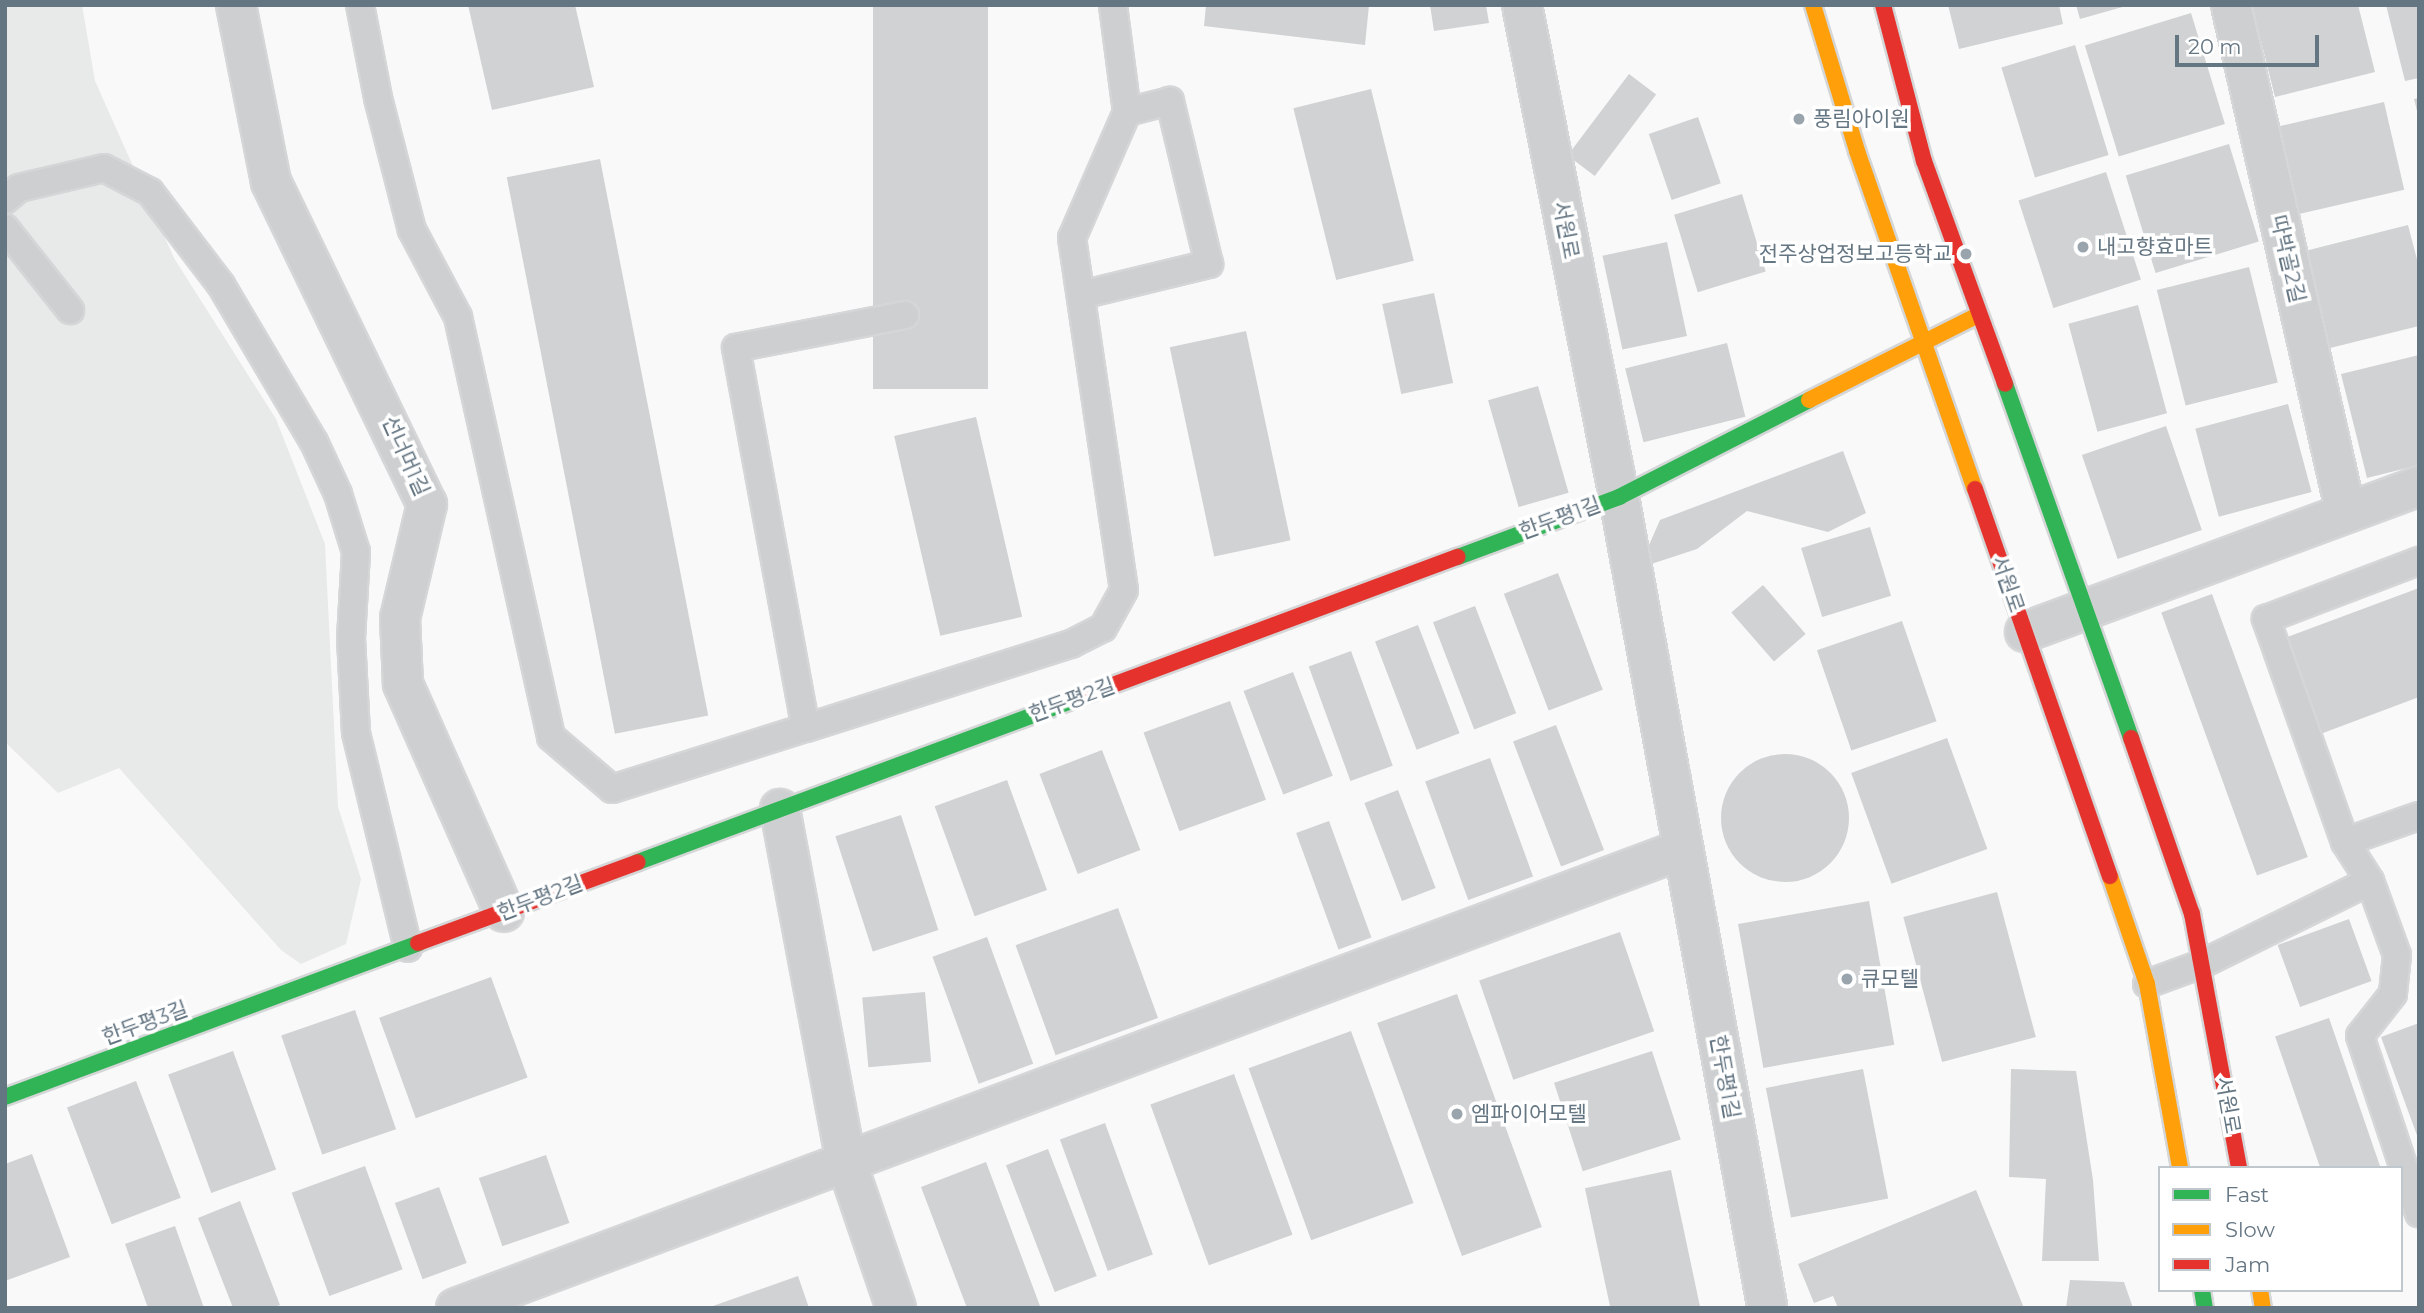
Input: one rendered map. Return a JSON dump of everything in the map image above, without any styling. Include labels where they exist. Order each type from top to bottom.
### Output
[{"type":"street","name":"선너머1길","points":[[236,5],[271,182],[427,505],[400,618],[403,684],[504,912]]},
{"type":"street","name":"서원로","points":[[1522,5],[1619,496]]},
{"type":"street","name":"서원로","points":[[1813,5],[1924,345],[2147,984],[2180,1166]]},
{"type":"street","name":"서원로","points":[[1883,5],[1924,161],[2087,609],[2192,914],[2204,962],[2239,1166]]},
{"type":"street","name":"따박골2길","points":[[2231,5],[2346,513]]},
{"type":"street","points":[[1619,496],[1924,345],[1978,315]]},
{"type":"street","points":[[2025,632],[2419,486]]},
{"type":"street","name":"한두평1길","points":[[1206,650],[1619,496],[1767,1305]]},
{"type":"street","name":"한두평2길","points":[[300,988],[1206,650]]},
{"type":"street","points":[[780,809],[846,1161],[896,1308]]},
{"type":"street","points":[[456,1308],[1683,849]]},
{"type":"street","name":"한두평3길","points":[[5,1097],[300,988]]},
{"type":"lane","points":[[360,5],[378,98],[412,230],[457,317],[551,737],[612,789],[1071,644],[1103,628],[1124,590],[1072,238],[1127,112],[1113,5]]},
{"type":"lane","points":[[1081,295],[1209,264],[1170,101],[1127,112]]},
{"type":"lane","points":[[5,200],[19,188],[104,168],[150,192],[221,285],[314,442],[338,494],[356,552],[351,638],[356,733],[408,948]]},
{"type":"lane","points":[[5,228],[69,310]]},
{"type":"lane","points":[[806,728],[736,348],[905,314]]},
{"type":"lane","points":[[2419,561],[2266,619],[2345,842],[2370,880],[2408,951],[2393,995],[2360,1035],[2419,1213]]},
{"type":"lane","points":[[2345,842],[2419,816]]},
{"type":"lane","points":[[2147,984],[2204,962],[2370,880]]},
{"type":"shaded area","points":[[5,5],[82,5],[95,81],[174,258],[276,419],[325,544],[338,807],[361,879],[346,944],[301,964],[281,950],[119,768],[58,793],[5,742]]},
{"type":"building","points":[[468,5],[575,5],[594,87],[492,110]]},
{"type":"building","points":[[873,5],[988,5],[988,389],[873,389]]},
{"type":"building","points":[[1206,5],[1369,5],[1365,45],[1204,26]]},
{"type":"building","points":[[1430,5],[1486,5],[1489,23],[1434,31]]},
{"type":"building","points":[[1948,5],[2059,5],[2063,24],[1959,49]]},
{"type":"building","points":[[2076,5],[2126,5],[2126,6],[2080,19]]},
{"type":"building","points":[[2252,5],[2358,5],[2375,72],[2275,97]]},
{"type":"building","points":[[2386,5],[2419,5],[2419,78],[2405,81]]},
{"type":"building","points":[[2191,13],[2225,124],[2119,156],[2085,45]]},
{"type":"building","points":[[2075,45],[2109,155],[2035,177],[2001,68]]},
{"type":"building","points":[[1629,74],[1656,94],[1595,176],[1568,155]]},
{"type":"building","points":[[1371,89],[1414,261],[1336,280],[1293,108]]},
{"type":"building","points":[[2419,98],[2419,115],[2418,115],[2414,99]]},
{"type":"building","points":[[2384,102],[2404,190],[2299,214],[2279,126]]},
{"type":"building","points":[[1698,117],[1721,183],[1672,200],[1649,134]]},
{"type":"building","points":[[2229,144],[2259,242],[2156,273],[2126,176]]},
{"type":"building","points":[[600,159],[708,716],[615,734],[507,177]]},
{"type":"building","points":[[2106,172],[2141,279],[2053,308],[2019,200]]},
{"type":"building","points":[[1742,194],[1766,271],[1698,292],[1674,215]]},
{"type":"building","points":[[2408,225],[2419,267],[2419,326],[2326,349],[2301,252]]},
{"type":"building","points":[[1667,242],[1687,336],[1622,350],[1602,256]]},
{"type":"building","points":[[2249,267],[2278,382],[2186,405],[2157,290]]},
{"type":"building","points":[[1434,293],[1453,383],[1401,394],[1382,304]]},
{"type":"building","points":[[2138,305],[2167,413],[2097,432],[2068,324]]},
{"type":"building","points":[[1246,331],[1290,540],[1214,557],[1170,347]]},
{"type":"building","points":[[1727,343],[1745,417],[1644,442],[1625,368]]},
{"type":"building","points":[[2419,355],[2419,465],[2367,478],[2341,374]]},
{"type":"building","points":[[1538,386],[1569,493],[1519,507],[1488,400]]},
{"type":"building","points":[[2288,404],[2312,492],[2219,517],[2195,429]]},
{"type":"building","points":[[976,417],[1022,617],[940,636],[894,436]]},
{"type":"building","points":[[2166,426],[2202,530],[2118,559],[2082,455]]},
{"type":"building","points":[[1843,451],[1866,513],[1828,532],[1747,511],[1697,549],[1639,568],[1660,520]]},
{"type":"building","points":[[1870,527],[1891,596],[1822,617],[1801,548]]},
{"type":"building","points":[[1558,573],[1603,690],[1549,710],[1504,594]]},
{"type":"building","points":[[1763,585],[1806,634],[1774,662],[1731,613]]},
{"type":"building","points":[[2419,588],[2419,697],[2315,736],[2279,640]]},
{"type":"building","points":[[2212,594],[2308,857],[2257,876],[2161,612]]},
{"type":"building","points":[[1475,606],[1516,713],[1474,729],[1433,622]]},
{"type":"building","points":[[1902,621],[1937,721],[1851,751],[1817,650]]},
{"type":"building","points":[[1418,625],[1460,733],[1417,750],[1375,641]]},
{"type":"building","points":[[1351,651],[1393,766],[1350,781],[1309,666]]},
{"type":"building","points":[[1293,672],[1333,776],[1283,795],[1244,691]]},
{"type":"building","points":[[1230,701],[1266,800],[1179,831],[1144,732]]},
{"type":"building","points":[[1556,725],[1604,850],[1561,867],[1513,741]]},
{"type":"building","points":[[1947,738],[1987,849],[1892,884],[1851,773]]},
{"type":"building","points":[[1102,750],[1140,850],[1078,874],[1039,774]]},
{"type":"building","points":[[1785,754],[1809,759],[1830,773],[1844,794],[1849,818],[1844,842],[1830,863],[1809,877],[1785,882],[1761,877],[1740,863],[1726,842],[1721,818],[1726,794],[1740,773],[1761,759]]},
{"type":"building","points":[[1490,758],[1533,876],[1468,900],[1425,782]]},
{"type":"building","points":[[1007,780],[1047,890],[975,916],[935,806]]},
{"type":"building","points":[[1398,790],[1436,888],[1402,901],[1364,803]]},
{"type":"building","points":[[901,815],[938,930],[873,951],[835,836]]},
{"type":"building","points":[[1329,821],[1371,938],[1339,949],[1296,833]]},
{"type":"building","points":[[1997,892],[2036,1037],[1942,1062],[1903,917]]},
{"type":"building","points":[[1869,901],[1894,1045],[1763,1068],[1738,924]]},
{"type":"building","points":[[1118,908],[1158,1018],[1056,1055],[1016,945]]},
{"type":"building","points":[[2349,919],[2372,981],[2300,1007],[2278,945]]},
{"type":"building","points":[[1620,932],[1654,1031],[1513,1080],[1479,981]]},
{"type":"building","points":[[987,937],[1033,1064],[979,1084],[932,957]]},
{"type":"building","points":[[491,977],[528,1078],[416,1118],[379,1018]]},
{"type":"building","points":[[925,992],[931,1062],[868,1067],[862,997]]},
{"type":"building","points":[[1457,994],[1542,1227],[1462,1256],[1377,1023]]},
{"type":"building","points":[[355,1010],[396,1129],[322,1155],[281,1035]]},
{"type":"building","points":[[2329,1018],[2380,1166],[2320,1166],[2275,1037]]},
{"type":"building","points":[[2419,1023],[2419,1138],[2418,1138],[2381,1037]]},
{"type":"building","points":[[1351,1031],[1414,1203],[1311,1240],[1249,1068]]},
{"type":"building","points":[[233,1051],[276,1169],[211,1193],[168,1075]]},
{"type":"building","points":[[1652,1051],[1681,1139],[1583,1171],[1554,1083]]},
{"type":"building","points":[[1863,1069],[1888,1199],[1791,1217],[1766,1088]]},
{"type":"building","points":[[2011,1069],[2076,1071],[2093,1180],[2099,1261],[2042,1261],[2046,1179],[2009,1177]]},
{"type":"building","points":[[1234,1074],[1292,1235],[1209,1265],[1150,1104]]},
{"type":"building","points":[[136,1081],[181,1198],[112,1224],[67,1108]]},
{"type":"building","points":[[1105,1123],[1153,1255],[1108,1271],[1060,1139]]},
{"type":"building","points":[[1048,1149],[1097,1276],[1055,1292],[1006,1165]]},
{"type":"building","points":[[32,1154],[70,1257],[5,1281],[5,1164]]},
{"type":"building","points":[[546,1155],[569,1223],[502,1246],[479,1178]]},
{"type":"building","points":[[986,1162],[1040,1306],[1036,1308],[967,1308],[921,1187]]},
{"type":"building","points":[[365,1166],[403,1269],[329,1296],[292,1193]]},
{"type":"building","points":[[1671,1170],[1700,1308],[1610,1308],[1585,1188]]},
{"type":"building","points":[[439,1187],[467,1263],[423,1279],[395,1203]]},
{"type":"building","points":[[1976,1190],[2024,1308],[1838,1308],[1833,1296],[1814,1303],[1798,1264]]},
{"type":"building","points":[[240,1201],[280,1305],[272,1308],[233,1308],[198,1218]]},
{"type":"building","points":[[175,1226],[204,1308],[148,1308],[125,1244]]},
{"type":"building","points":[[798,1276],[809,1308],[710,1308],[710,1307]]},
{"type":"building","points":[[2070,1280],[2124,1282],[2133,1308],[2066,1308]]},
{"type":"traffic: fast","points":[[2005,384],[2131,738]]},
{"type":"traffic: fast","points":[[1458,557],[1619,497],[1809,400]]},
{"type":"traffic: fast","points":[[638,862],[1078,698]]},
{"type":"traffic: fast","points":[[5,1097],[418,943]]},
{"type":"traffic: fast","points":[[2202,1292],[2205,1308]]},
{"type":"traffic: slow","points":[[1813,5],[1857,151],[1975,489]]},
{"type":"traffic: slow","points":[[1809,400],[1978,315]]},
{"type":"traffic: slow","points":[[2110,876],[2147,984],[2180,1166]]},
{"type":"traffic: slow","points":[[2260,1292],[2263,1308]]},
{"type":"traffic: jam","points":[[1883,5],[1924,161],[2005,384]]},
{"type":"traffic: jam","points":[[1975,489],[2110,876]]},
{"type":"traffic: jam","points":[[1078,698],[1458,557]]},
{"type":"traffic: jam","points":[[2131,738],[2192,914],[2239,1166]]},
{"type":"traffic: jam","points":[[418,943],[638,862]]},
{"type":"place","name":"풍림아이원","points":[[1799,119]]},
{"type":"place","name":"내고향효마트","points":[[2083,247]]},
{"type":"place","name":"전주상업정보고등학교","points":[[1966,254]]},
{"type":"place","name":"큐모텔","points":[[1847,979]]},
{"type":"place","name":"엠파이어모텔","points":[[1457,1114]]}]
